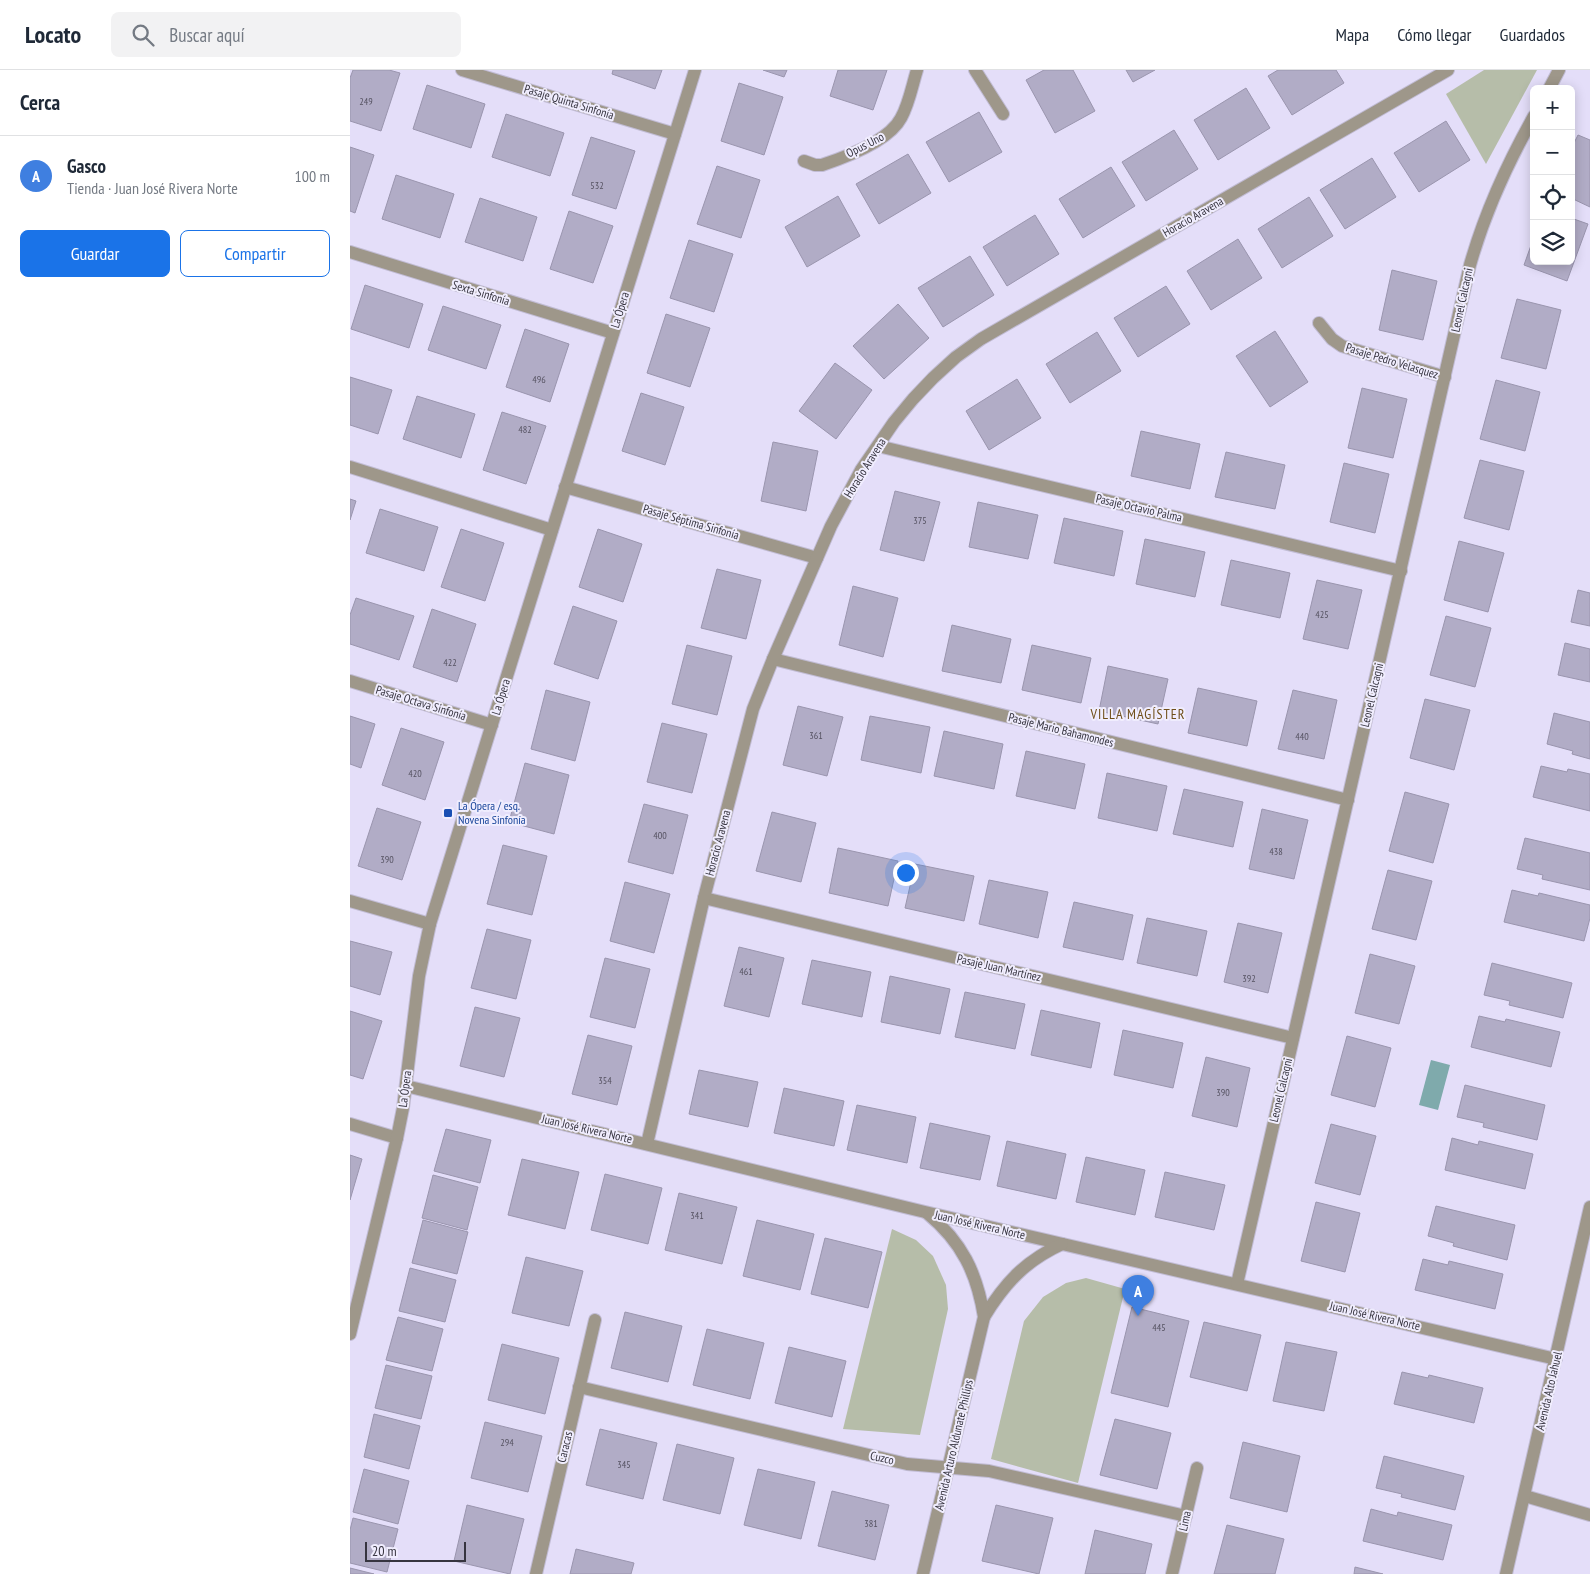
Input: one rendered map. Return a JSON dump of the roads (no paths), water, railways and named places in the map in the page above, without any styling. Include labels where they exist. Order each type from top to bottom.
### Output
[{"type":"street","name":"Pasaje Quinta Sinfonía","points":[[462,70],[675,134]]},
{"type":"street","name":"La Ópera","points":[[350,1334],[397,1138],[406,1086],[419,976],[430,924],[695,70]]},
{"type":"street","name":"Opus Uno","points":[[804,161],[815,165],[822,165],[878,141],[887,134],[901,119],[917,70]]},
{"type":"street","points":[[975,70],[1003,114]]},
{"type":"street","name":"Horacio Aravena","points":[[647,1144],[704,898],[754,709],[773,659],[847,495],[894,422],[933,378],[956,357],[981,340],[1448,70]]},
{"type":"street","points":[[1551,85],[1559,70]]},
{"type":"street","name":"Leonel Calcagni","points":[[1237,1284],[1470,265],[1492,199],[1514,151],[1530,123]]},
{"type":"street","name":"Sexta Sinfonía","points":[[350,252],[613,333]]},
{"type":"street","name":"Pasaje Pedro Velasquez","points":[[1319,323],[1332,339],[1342,346],[1445,377]]},
{"type":"street","name":"Pasaje Octavio Palma","points":[[878,446],[1400,571]]},
{"type":"street","points":[[350,466],[552,530]]},
{"type":"street","name":"Pasaje Séptima Sinfonía","points":[[566,487],[817,558]]},
{"type":"street","name":"Pasaje Mario Bahamondes","points":[[773,659],[1348,800]]},
{"type":"street","name":"Pasaje Octava Sinfonía","points":[[350,681],[492,725]]},
{"type":"street","name":"Pasaje Juan Martínez","points":[[704,898],[1293,1038]]},
{"type":"street","points":[[350,901],[430,924]]},
{"type":"street","name":"Juan José Rivera Norte","points":[[406,1086],[925,1212],[1556,1359]]},
{"type":"street","points":[[350,1124],[397,1138]]},
{"type":"street","name":"Avenida Alto Jahuel","points":[[1506,1574],[1590,1207]]},
{"type":"street","name":"Avenida Arturo Aldunate Phillips","points":[[925,1212],[942,1226],[956,1242],[967,1260],[976,1278],[984,1317]]},
{"type":"street","name":"Avenida Arturo Aldunate Phillips","points":[[923,1574],[984,1317],[998,1294],[1016,1273],[1046,1251],[1062,1244]]},
{"type":"street","name":"Caracas","points":[[536,1574],[595,1320]]},
{"type":"street","name":"Cuzco","points":[[579,1387],[907,1464],[989,1471],[1186,1516]]},
{"type":"street","name":"Lima","points":[[1172,1574],[1197,1468]]},
{"type":"street","points":[[1524,1496],[1590,1515]]},
{"type":"place","name":"La Ópera / esq. Novena Sinfonía","points":[[448,813]]},
{"type":"place","name":"Gasco","points":[[1138,1316]]},
{"type":"district","name":"VILLA MAGÍSTER","points":[[1138,714]]}]
